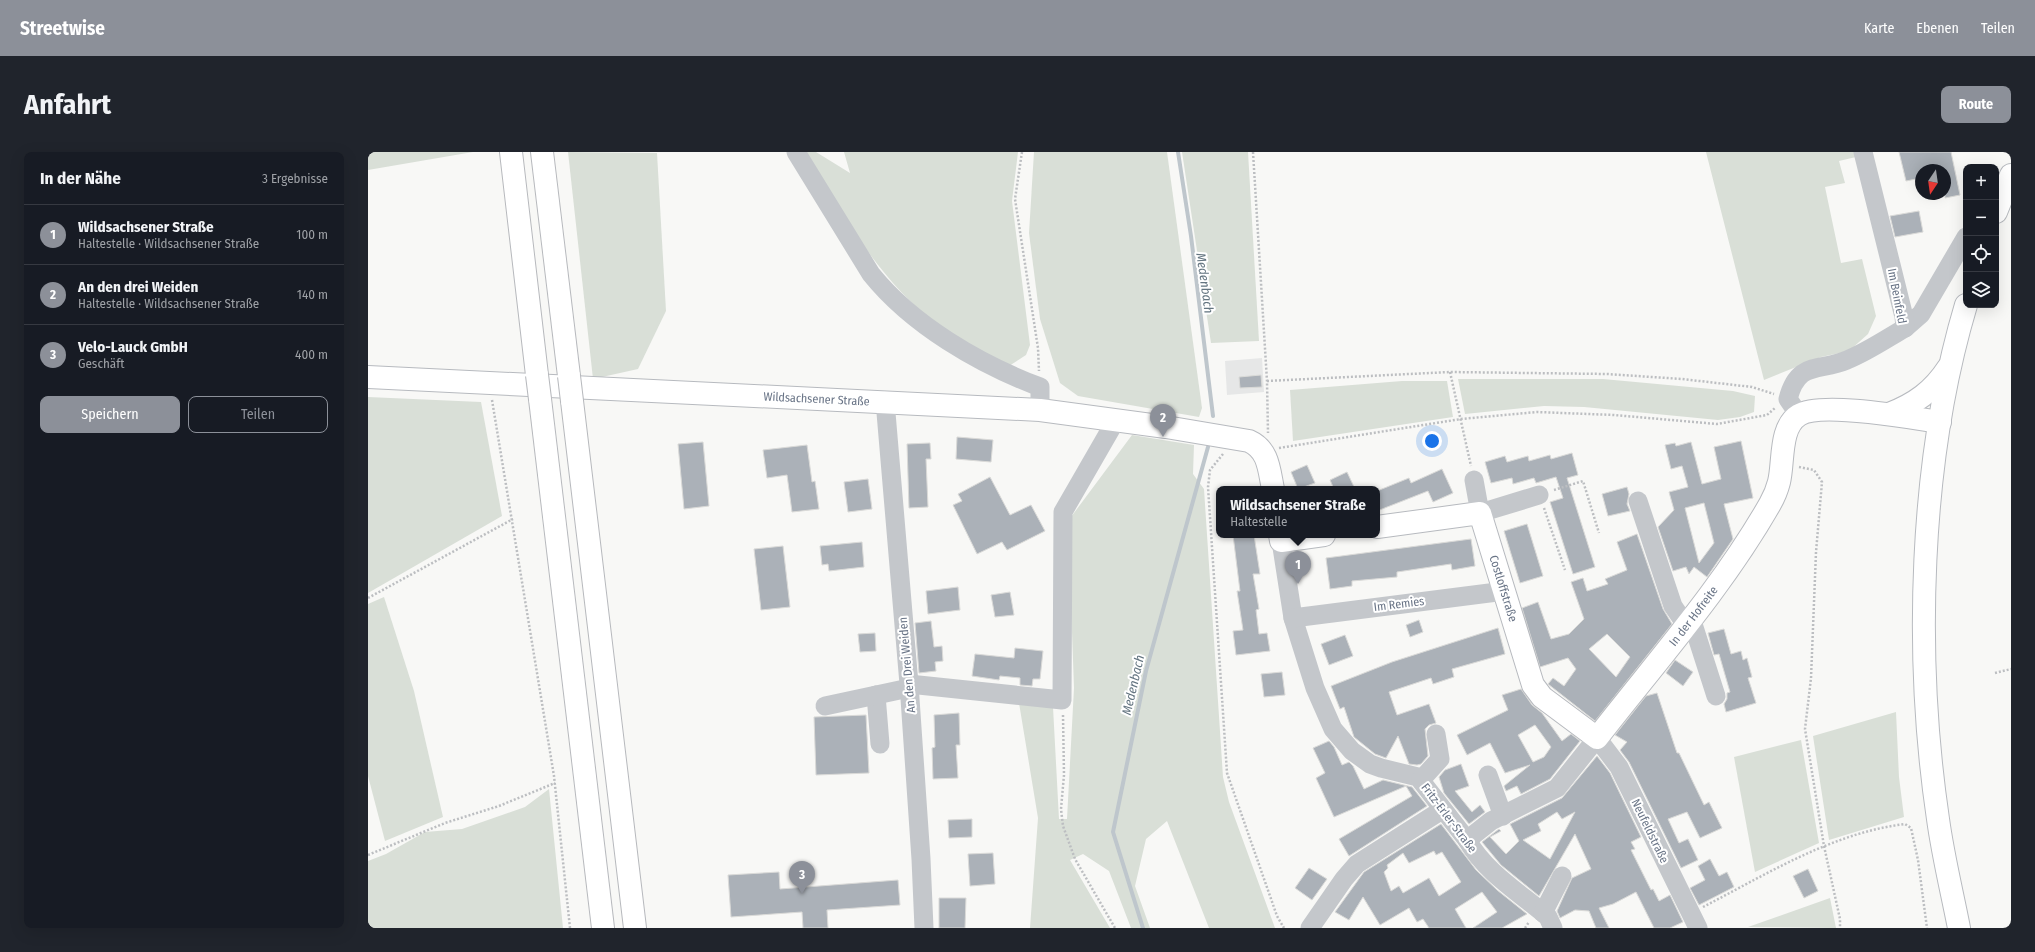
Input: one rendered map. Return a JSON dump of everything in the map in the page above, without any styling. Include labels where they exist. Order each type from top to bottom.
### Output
[{"type":"main road","points":[[511,152],[603,928]]},
{"type":"main road","points":[[542,152],[635,928]]},
{"type":"main road","points":[[1999,205],[2011,175]]},
{"type":"main road","points":[[1959,928],[1938,820],[1926,695],[1924,580],[1931,495],[1940,422],[1950,363],[1965,308]]},
{"type":"main road","points":[[1889,414],[1908,407],[1925,395],[1940,380],[1950,363]]},
{"type":"main road","name":"Wildsachsener Straße","points":[[368,377],[885,401],[1040,410],[1235,438],[1249,441],[1261,448]]},
{"type":"main road","points":[[1793,407],[1889,414],[1940,422]]},
{"type":"main road","name":"In der Hofreite","points":[[1597,738],[1719,582],[1770,504],[1779,482],[1788,429],[1793,420],[1793,407]]},
{"type":"main road","points":[[1261,448],[1266,457],[1271,486]]},
{"type":"main road","points":[[1380,528],[1480,513]]},
{"type":"main road","name":"Costloffstraße","points":[[1480,513],[1533,685],[1542,697],[1597,738]]},
{"type":"street","points":[[796,152],[871,274],[902,308],[980,360],[1010,376],[1040,387],[1040,410]]},
{"type":"street","name":"Im Beinfeld","points":[[1793,407],[1791,384],[1809,369],[1847,360],[1904,328],[1904,317],[1863,152]]},
{"type":"street","points":[[1904,328],[1921,314],[1963,242]]},
{"type":"street","name":"An den Drei Weiden","points":[[885,401],[909,686],[921,859],[924,928]]},
{"type":"street","points":[[825,706],[909,686],[1062,700],[1063,512],[1116,420]]},
{"type":"street","points":[[1474,480],[1480,513],[1539,495]]},
{"type":"street","points":[[1638,501],[1673,606],[1688,622],[1716,696]]},
{"type":"street","points":[[1281,538],[1293,618]]},
{"type":"street","name":"Im Remies","points":[[1293,618],[1505,591]]},
{"type":"street","name":"Fritz-Erler-Straße","points":[[1293,618],[1315,688],[1334,729],[1345,745],[1366,761],[1381,768],[1413,775],[1421,780],[1442,810],[1467,840],[1474,852],[1491,870],[1548,920]]},
{"type":"street","points":[[876,695],[880,744]]},
{"type":"street","points":[[1421,780],[1440,759],[1436,734]]},
{"type":"street","name":"In der Hofreite","points":[[1467,840],[1482,827],[1557,788],[1597,738]]},
{"type":"street","name":"Neufeldstraße","points":[[1597,738],[1619,767],[1694,921]]},
{"type":"street","points":[[1488,775],[1503,816]]},
{"type":"street","points":[[1310,928],[1344,879],[1357,864],[1442,810]]},
{"type":"street","points":[[1548,920],[1562,876]]},
{"type":"path","points":[[1022,152],[1015,199],[1038,348],[1040,387]]},
{"type":"path","points":[[1253,152],[1269,431],[1261,448],[1288,448],[1460,419],[1537,412],[1614,415],[1717,424],[1767,415],[1793,407]]},
{"type":"path","points":[[1267,381],[1450,372],[1607,374],[1682,379],[1752,387],[1793,407]]},
{"type":"path","points":[[1450,372],[1474,480]]},
{"type":"path","points":[[489,383],[513,519],[555,783],[570,928]]},
{"type":"path","points":[[1235,438],[1210,470],[1208,487],[1227,773],[1277,916],[1284,928]]},
{"type":"path","points":[[1782,467],[1814,470],[1822,482],[1816,552],[1811,678],[1805,729],[1824,846],[1840,919],[1840,928]]},
{"type":"path","points":[[1565,570],[1539,495],[1583,481],[1599,533]]},
{"type":"path","points":[[368,598],[513,519]]},
{"type":"path","points":[[1995,673],[2011,669]]},
{"type":"path","points":[[1062,700],[1064,775],[1062,809],[1064,826],[1075,858],[1115,928]]},
{"type":"path","points":[[368,855],[445,823],[498,806],[555,783]]},
{"type":"path","points":[[1694,921],[1824,846],[1865,832],[1905,824],[1911,828],[1918,860],[1927,928]]},
{"type":"shaded area","points":[[368,152],[473,152],[368,170]]},
{"type":"shaded area","points":[[568,152],[657,153],[666,311],[638,369],[593,379]]},
{"type":"shaded area","points":[[804,152],[816,152],[850,173],[844,152],[1018,152],[1012,201],[1030,345],[1026,355],[1009,366],[956,338],[918,309],[880,268],[864,246]]},
{"type":"shaded area","points":[[1034,152],[1167,152],[1202,408],[1199,417],[1078,396],[1060,383],[1040,319],[1029,233]]},
{"type":"shaded area","points":[[1182,152],[1248,152],[1259,341],[1211,343]]},
{"type":"shaded area","points":[[1706,152],[1854,152],[1856,157],[1839,161],[1845,183],[1825,187],[1841,263],[1862,259],[1876,316],[1868,334],[1849,351],[1821,357],[1764,380]]},
{"type":"shaded area","points":[[1262,358],[1264,392],[1227,395],[1225,361]]},
{"type":"shaded area","points":[[1458,379],[1603,379],[1733,391],[1755,396],[1754,412],[1740,417],[1718,420],[1584,407],[1544,406],[1465,414]]},
{"type":"shaded area","points":[[1402,381],[1447,381],[1453,417],[1293,441],[1290,390]]},
{"type":"shaded area","points":[[368,397],[481,402],[502,516],[368,593]]},
{"type":"shaded area","points":[[1132,435],[1194,445],[1193,474],[1204,489],[1223,777],[1229,802],[1275,928],[1209,928],[1167,821],[1146,839],[1135,886],[1150,928],[1131,928],[1109,871],[1083,854],[1070,860],[1110,928],[1030,928],[1038,818],[1019,703],[1053,707],[1059,819],[1067,819],[1074,688],[1068,521]]},
{"type":"shaded area","points":[[384,597],[414,691],[443,817],[385,841],[368,776],[368,604]]},
{"type":"shaded area","points":[[1896,712],[1899,777],[1904,817],[1829,840],[1813,736]]},
{"type":"shaded area","points":[[1801,740],[1819,843],[1755,872],[1734,757]]},
{"type":"shaded area","points":[[549,789],[563,928],[368,928],[368,861],[386,854],[425,832],[462,829],[525,807]]},
{"type":"shaded area","points":[[1830,898],[1836,928],[1748,927]]},
{"type":"building","points":[[1899,152],[1951,152],[1960,195],[1951,197],[1951,164],[1915,164],[1915,179],[1906,181]]},
{"type":"building","points":[[1919,211],[1923,232],[1895,237],[1890,216]]},
{"type":"building","points":[[1261,375],[1262,387],[1240,388],[1239,377]]},
{"type":"building","points":[[957,437],[993,440],[991,462],[956,459]]},
{"type":"building","points":[[1741,441],[1753,498],[1724,504],[1733,539],[1707,577],[1694,567],[1689,574],[1686,567],[1673,571],[1658,527],[1674,510],[1669,492],[1688,487],[1682,466],[1671,469],[1665,445],[1675,443],[1676,446],[1691,442],[1702,484],[1721,479],[1714,447]],"holes":[[[1704,503],[1714,543],[1699,563],[1685,508]]]},
{"type":"building","points":[[703,442],[709,506],[684,509],[678,444]]},
{"type":"building","points":[[930,443],[931,459],[926,459],[928,507],[909,508],[907,444]]},
{"type":"building","points":[[807,445],[812,482],[815,481],[819,509],[792,512],[787,475],[767,478],[763,450]]},
{"type":"building","points":[[1572,453],[1578,475],[1567,478],[1595,567],[1573,574],[1550,502],[1563,498],[1556,477],[1536,483],[1534,478],[1513,484],[1512,478],[1491,483],[1485,462],[1505,456],[1507,462],[1528,456],[1529,461],[1550,455],[1551,459]]},
{"type":"building","points":[[1307,465],[1315,483],[1306,486],[1297,486],[1291,472]]},
{"type":"building","points":[[1442,469],[1453,493],[1433,502],[1428,491],[1380,510],[1380,490],[1409,478],[1411,483]]},
{"type":"building","points":[[1347,472],[1354,486],[1333,486],[1330,480]]},
{"type":"building","points":[[990,477],[1010,515],[1031,505],[1045,531],[1007,550],[1002,542],[977,554],[953,505],[962,501],[958,494]]},
{"type":"building","points":[[868,479],[872,509],[848,512],[844,482]]},
{"type":"building","points":[[1627,487],[1629,494],[1627,504],[1630,511],[1608,516],[1602,494]]},
{"type":"building","points":[[1527,524],[1543,576],[1520,583],[1504,531]]},
{"type":"building","points":[[1637,534],[1663,609],[1672,624],[1595,721],[1548,684],[1553,678],[1564,686],[1576,669],[1568,658],[1540,667],[1522,608],[1538,602],[1551,639],[1569,634],[1584,619],[1571,582],[1583,578],[1587,591],[1608,584],[1605,579],[1627,570],[1617,542]],"holes":[[[1607,634],[1630,657],[1616,677],[1589,649]]]},
{"type":"building","points":[[1233,538],[1254,538],[1260,574],[1253,574],[1259,609],[1256,610],[1259,634],[1267,633],[1270,651],[1236,655],[1233,631],[1243,630],[1237,591],[1240,591]]},
{"type":"building","points":[[1471,539],[1475,566],[1452,570],[1451,564],[1397,572],[1397,577],[1352,581],[1352,586],[1330,589],[1326,558]]},
{"type":"building","points":[[862,542],[864,567],[829,571],[828,564],[822,565],[820,546]]},
{"type":"building","points":[[783,546],[790,607],[761,610],[754,549]]},
{"type":"building","points":[[958,587],[960,610],[928,614],[926,591]]},
{"type":"building","points":[[1010,592],[1014,615],[995,617],[991,595]]},
{"type":"building","points":[[1419,620],[1423,632],[1410,637],[1406,625]]},
{"type":"building","points":[[931,621],[934,647],[942,646],[943,661],[935,662],[936,671],[919,673],[915,623]]},
{"type":"building","points":[[1498,628],[1505,654],[1452,669],[1454,677],[1433,684],[1431,678],[1389,692],[1397,715],[1429,704],[1436,723],[1429,725],[1425,729],[1428,756],[1421,764],[1409,764],[1398,736],[1386,758],[1375,754],[1354,737],[1344,707],[1340,709],[1331,686],[1392,662]]},
{"type":"building","points":[[1724,629],[1731,654],[1741,651],[1743,660],[1747,658],[1752,677],[1748,678],[1756,703],[1726,712],[1724,704],[1727,699],[1727,693],[1730,692],[1719,654],[1714,655],[1708,633]]},
{"type":"building","points":[[875,633],[876,651],[860,652],[858,634]]},
{"type":"building","points":[[1345,635],[1353,656],[1329,665],[1321,644]]},
{"type":"building","points":[[1015,648],[1043,651],[1040,679],[1033,679],[1032,686],[1020,685],[1020,678],[1000,676],[999,680],[972,676],[975,654],[1014,658]]},
{"type":"building","points":[[1675,660],[1693,672],[1683,686],[1666,673]]},
{"type":"building","points":[[1282,672],[1285,695],[1264,697],[1261,674]]},
{"type":"building","points":[[1521,689],[1532,705],[1542,713],[1562,741],[1571,734],[1580,741],[1550,779],[1521,794],[1517,786],[1506,791],[1504,786],[1530,765],[1505,773],[1490,743],[1467,755],[1457,735],[1508,710],[1502,695]],"holes":[[[1535,725],[1551,747],[1544,757],[1533,762],[1518,735]]]},
{"type":"building","points":[[1657,693],[1677,753],[1679,753],[1704,805],[1709,802],[1722,828],[1700,838],[1687,812],[1668,819],[1679,843],[1688,839],[1698,860],[1681,868],[1629,762],[1620,750],[1627,742],[1615,735],[1646,696]]},
{"type":"building","points":[[959,713],[960,745],[956,745],[958,778],[933,779],[932,748],[935,747],[934,715]]},
{"type":"building","points":[[866,715],[869,773],[816,775],[814,717]]},
{"type":"building","points":[[1329,741],[1334,747],[1342,765],[1349,762],[1353,766],[1364,789],[1383,780],[1412,787],[1427,806],[1349,856],[1339,839],[1412,796],[1406,786],[1334,817],[1316,778],[1325,773],[1313,748]]},
{"type":"building","points":[[1597,756],[1610,773],[1641,837],[1631,842],[1635,849],[1631,850],[1651,890],[1653,889],[1659,901],[1670,895],[1683,922],[1670,928],[1654,928],[1636,892],[1613,904],[1599,908],[1609,928],[1596,928],[1589,911],[1575,910],[1560,918],[1557,911],[1572,878],[1591,869],[1575,834],[1539,896],[1501,865],[1482,842],[1499,829],[1501,831],[1490,837],[1506,854],[1519,841],[1510,824],[1562,798]],"holes":[[[1557,812],[1562,819],[1575,812],[1550,859],[1523,840],[1541,831],[1538,824]]]},
{"type":"building","points":[[1461,764],[1469,786],[1455,791],[1472,812],[1480,805],[1485,812],[1469,824],[1444,793],[1439,777],[1445,770]]},
{"type":"building","points":[[972,819],[972,837],[949,838],[948,820]]},
{"type":"building","points":[[1441,824],[1476,870],[1497,890],[1527,914],[1502,928],[1473,928],[1497,912],[1482,892],[1455,909],[1466,928],[1429,928],[1423,919],[1417,922],[1409,908],[1380,925],[1363,897],[1349,920],[1335,912],[1364,872]],"holes":[[[1434,851],[1436,855],[1442,852],[1461,882],[1439,896],[1429,878],[1403,893],[1399,886],[1391,891],[1384,872],[1388,868],[1387,865],[1403,853],[1409,863]]]},
{"type":"building","points":[[993,853],[995,884],[970,886],[968,854]]},
{"type":"building","points":[[1710,859],[1719,876],[1727,872],[1734,887],[1699,905],[1690,888],[1705,880],[1698,866]]},
{"type":"building","points":[[1309,868],[1327,879],[1312,900],[1295,888]]},
{"type":"building","points":[[1808,869],[1818,891],[1804,898],[1793,876]]},
{"type":"building","points":[[779,872],[780,889],[898,880],[900,905],[827,910],[828,928],[803,928],[802,912],[731,917],[728,875]]},
{"type":"building","points":[[939,898],[966,898],[965,928],[939,928]]},
{"type":"waterway","name":"Medenbach","points":[[1178,152],[1191,236],[1213,416]]},
{"type":"waterway","name":"Medenbach","points":[[1143,928],[1113,832],[1146,671],[1208,447]]},
{"type":"place","name":"An den drei Weiden","points":[[1163,437]]},
{"type":"place","name":"Wildsachsener Straße","points":[[1298,584]]},
{"type":"place","name":"Velo-Lauck GmbH","points":[[802,894]]}]
